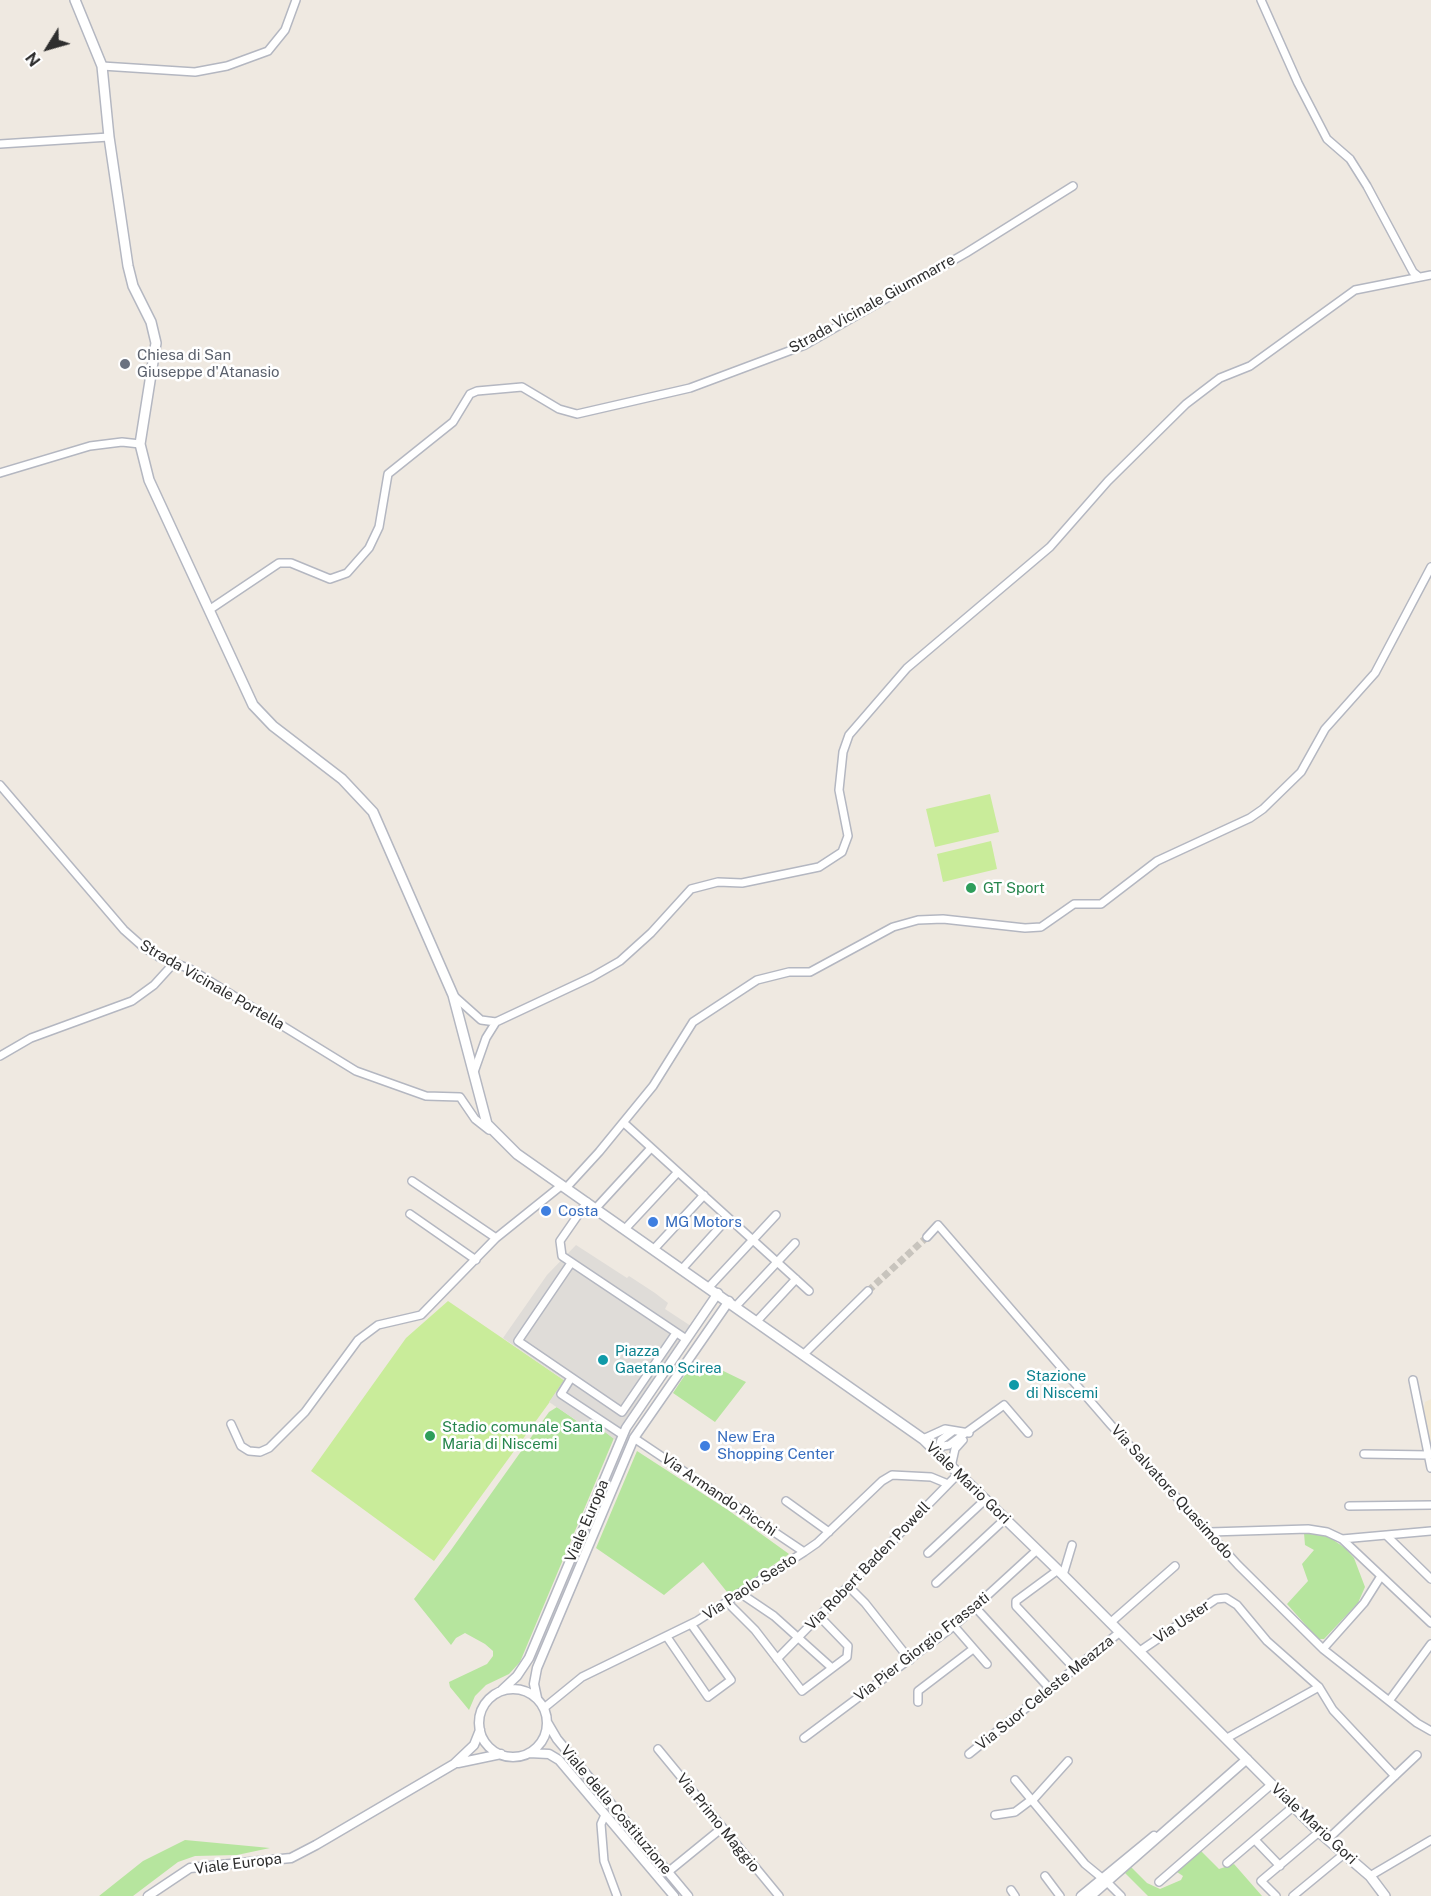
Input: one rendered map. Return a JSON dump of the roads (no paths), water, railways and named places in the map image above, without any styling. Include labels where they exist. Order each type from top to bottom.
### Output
[{"type":"main road","points":[[75,0],[102,66],[109,137],[128,266],[133,285],[151,322],[156,343],[140,444],[149,480],[253,705],[273,726],[342,779],[373,812],[453,995],[483,1116],[496,1136]]},
{"type":"main road","name":"Viale Mario Gori","points":[[496,1136],[587,1203],[923,1438],[1061,1572],[1319,1832],[1370,1876],[1385,1896]]},
{"type":"street","points":[[102,66],[195,72],[227,66],[268,51],[285,30],[296,0]]},
{"type":"street","points":[[1261,0],[1298,83],[1327,139],[1350,159],[1413,272],[1425,276],[1431,283]]},
{"type":"street","points":[[0,144],[109,137]]},
{"type":"street","name":"Strada Vicinale Giummarre","points":[[209,610],[279,562],[291,563],[330,579],[347,573],[369,548],[380,527],[388,474],[453,422],[470,394],[486,390],[522,387],[559,410],[577,414],[690,388],[805,345],[966,252],[1073,186]]},
{"type":"street","points":[[453,995],[481,1020],[496,1022],[592,977],[620,961],[651,933],[691,888],[718,882],[742,883],[819,867],[842,852],[848,836],[839,790],[843,752],[849,735],[907,668],[1050,547],[1108,481],[1186,404],[1220,378],[1250,366],[1355,290],[1425,276]]},
{"type":"street","points":[[0,473],[90,446],[122,442],[140,444]]},
{"type":"street","points":[[231,1424],[241,1446],[249,1451],[260,1452],[269,1448],[305,1412],[358,1340],[378,1325],[413,1319],[421,1315],[496,1238],[564,1186],[624,1123],[653,1086],[693,1022],[757,980],[789,972],[810,972],[894,927],[918,920],[943,919],[1025,928],[1041,927],[1074,904],[1101,904],[1157,861],[1257,813],[1301,772],[1325,729],[1375,673],[1431,567]]},
{"type":"street","name":"Strada Vicinale Portella","points":[[0,785],[124,930],[142,946],[190,969],[356,1071],[426,1096],[460,1097],[474,1119],[496,1136]]},
{"type":"street","points":[[0,1056],[31,1038],[132,1000],[154,985],[174,963]]},
{"type":"street","points":[[473,1074],[486,1038],[496,1022]]},
{"type":"street","points":[[624,1123],[809,1291]]},
{"type":"street","points":[[596,1208],[651,1148]]},
{"type":"street","points":[[625,1229],[678,1172]]},
{"type":"street","points":[[412,1181],[496,1238]]},
{"type":"street","points":[[654,1249],[704,1195]]},
{"type":"street","points":[[587,1203],[560,1241],[562,1256],[686,1339]]},
{"type":"street","points":[[410,1214],[476,1260]]},
{"type":"street","points":[[713,1290],[776,1215]]},
{"type":"street","points":[[682,1269],[728,1218]]},
{"type":"street","name":"Via Salvatore Quasimodo","points":[[927,1237],[938,1226],[1111,1425],[1238,1565],[1323,1649],[1431,1731]]},
{"type":"street","points":[[732,1304],[795,1243]]},
{"type":"street","points":[[571,1263],[518,1341],[571,1378],[622,1412],[676,1333]]},
{"type":"street","points":[[757,1321],[796,1280]]},
{"type":"street","name":"Viale Europa","points":[[502,1690],[518,1676],[529,1658],[623,1435],[686,1339],[713,1290]]},
{"type":"street","points":[[804,1354],[868,1291]]},
{"type":"street","name":"Viale Europa","points":[[537,1698],[534,1684],[537,1668],[634,1438],[732,1304]]},
{"type":"street","points":[[571,1378],[561,1394],[623,1435]]},
{"type":"street","points":[[1413,1380],[1431,1468]]},
{"type":"street","points":[[955,1470],[955,1449],[969,1433],[1004,1405],[1028,1433]]},
{"type":"street","points":[[923,1438],[939,1431],[969,1433]]},
{"type":"street","points":[[936,1450],[940,1440],[953,1431]]},
{"type":"street","points":[[936,1450],[969,1433]]},
{"type":"street","name":"Via Armando Picchi","points":[[634,1438],[804,1552]]},
{"type":"street","points":[[1364,1454],[1429,1455]]},
{"type":"street","name":"Via Robert Baden Powell","points":[[777,1659],[948,1484],[955,1470]]},
{"type":"street","name":"Via Paolo Sesto","points":[[544,1708],[582,1677],[691,1624],[804,1552],[829,1532],[882,1481],[892,1475],[931,1477],[948,1484]]},
{"type":"street","points":[[928,1553],[986,1499]]},
{"type":"street","points":[[786,1501],[829,1532]]},
{"type":"street","points":[[1348,1506],[1431,1505]]},
{"type":"street","points":[[936,1583],[1005,1519]]},
{"type":"street","points":[[1210,1532],[1308,1529],[1327,1532],[1342,1539],[1431,1623]]},
{"type":"street","points":[[1342,1539],[1387,1536],[1398,1532],[1431,1531]]},
{"type":"street","points":[[1387,1536],[1431,1579]]},
{"type":"street","points":[[1072,1545],[1061,1572],[1016,1601],[1016,1606],[1075,1669]]},
{"type":"street","name":"Via Pier Giorgio Frassati","points":[[804,1738],[954,1626],[1037,1550]]},
{"type":"street","points":[[1110,1623],[1175,1566]]},
{"type":"street","points":[[1323,1649],[1364,1603],[1381,1576]]},
{"type":"street","points":[[848,1586],[865,1603],[910,1660]]},
{"type":"street","points":[[741,1593],[832,1668]]},
{"type":"street","name":"Via Uster","points":[[1140,1651],[1216,1599],[1226,1598],[1236,1605],[1267,1641],[1318,1687]]},
{"type":"street","points":[[727,1602],[742,1616],[802,1691],[847,1657],[848,1647],[819,1616]]},
{"type":"street","points":[[975,1607],[1051,1690]]},
{"type":"street","points":[[667,1636],[708,1697],[731,1680],[691,1624]]},
{"type":"street","points":[[954,1626],[987,1664]]},
{"type":"street","name":"Via Suor Celeste Meazza","points":[[969,1754],[1120,1632]]},
{"type":"street","points":[[1389,1701],[1431,1644]]},
{"type":"street","points":[[918,1702],[918,1691],[973,1649]]},
{"type":"street","points":[[1227,1738],[1318,1687],[1326,1695],[1333,1710],[1395,1776]]},
{"type":"street","points":[[521,1689],[537,1698],[544,1708],[547,1722],[544,1736],[529,1753],[520,1756],[501,1754],[485,1742],[479,1720],[486,1702],[502,1690],[521,1689]]},
{"type":"street","name":"Viale della Costituzione","points":[[547,1722],[557,1739],[688,1896]]},
{"type":"street","name":"Viale Europa","points":[[148,1896],[190,1869],[291,1858],[454,1764],[474,1745],[480,1730]]},
{"type":"street","name":"Via Primo Maggio","points":[[658,1749],[778,1896]]},
{"type":"street","name":"Viale della Costituzione","points":[[529,1753],[549,1755],[560,1760],[674,1896]]},
{"type":"street","name":"Viale Europa","points":[[454,1764],[501,1754]]},
{"type":"street","points":[[1328,1839],[1417,1755]]},
{"type":"street","points":[[1091,1896],[1144,1843],[1165,1830],[1247,1759]]},
{"type":"street","points":[[995,1815],[1015,1812],[1032,1801],[1068,1761]]},
{"type":"street","points":[[1015,1780],[1085,1864],[1121,1896]]},
{"type":"street","points":[[1159,1882],[1272,1784]]},
{"type":"street","points":[[1227,1863],[1294,1806]]},
{"type":"street","points":[[605,1815],[601,1824],[604,1861],[617,1896]]},
{"type":"street","points":[[669,1872],[722,1828]]},
{"type":"street","points":[[1276,1896],[1261,1881],[1319,1832]]},
{"type":"street","points":[[1255,1840],[1280,1866]]},
{"type":"street","points":[[1370,1876],[1431,1840]]},
{"type":"street","points":[[1293,1896],[1344,1854]]},
{"type":"street","points":[[1045,1876],[1060,1896]]},
{"type":"street","points":[[1081,1896],[1105,1880]]},
{"type":"tunnel","points":[[868,1291],[927,1237]]},
{"type":"place","name":"Chiesa di San Giuseppe d'Atanasio","points":[[125,364]]},
{"type":"place","name":"GT Sport","points":[[971,888]]},
{"type":"place","name":"Costa","points":[[546,1211]]},
{"type":"place","name":"MG Motors","points":[[653,1222]]},
{"type":"place","name":"Piazza Gaetano Scirea","points":[[603,1360]]},
{"type":"place","name":"Stazione di Niscemi","points":[[1014,1385]]},
{"type":"place","name":"Stadio comunale Santa Maria di Niscemi","points":[[430,1436]]},
{"type":"place","name":"New Era Shopping Center","points":[[705,1446]]}]
